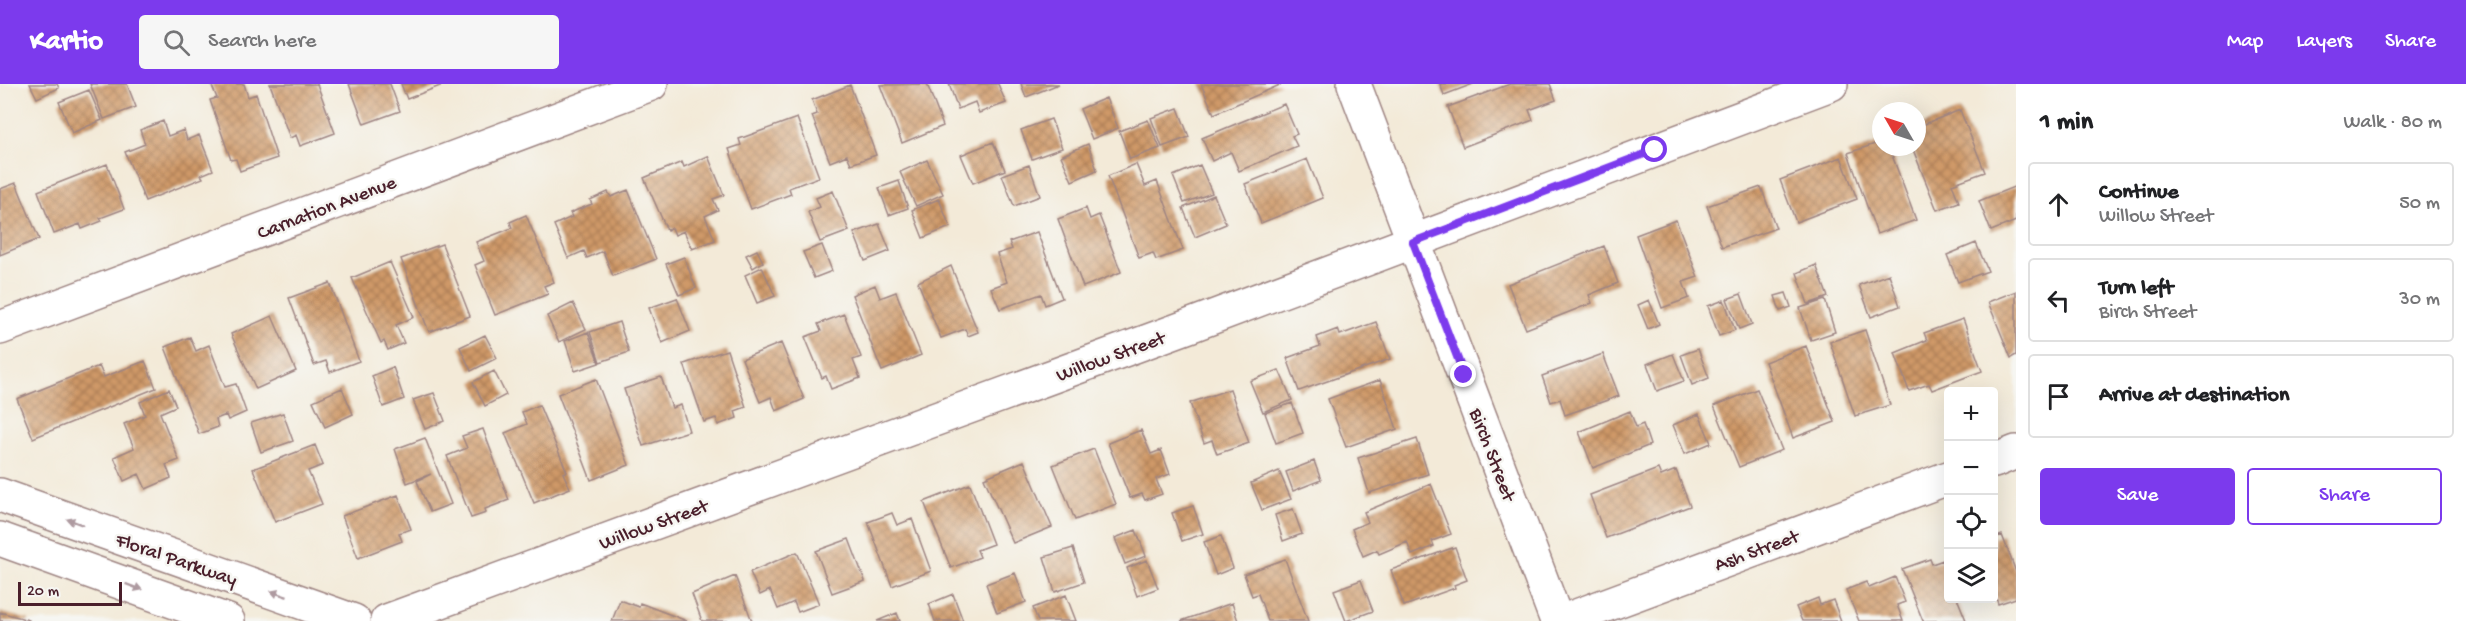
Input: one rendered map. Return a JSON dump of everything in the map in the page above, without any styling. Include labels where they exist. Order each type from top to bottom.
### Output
[{"type":"street","name":"Carnation Avenue","points":[[0,328],[651,84]]},
{"type":"street","name":"Birch Street","points":[[1354,84],[1557,621]]},
{"type":"street","name":"Willow Street","points":[[387,621],[1413,242],[1831,84]]},
{"type":"street","points":[[1998,459],[2016,452]]},
{"type":"street","name":"Ash Street","points":[[1563,621],[1944,479]]},
{"type":"street","name":"Floral Parkway","points":[[0,495],[354,621]]},
{"type":"street","points":[[94,573],[109,534]]},
{"type":"street","points":[[0,538],[228,621]]},
{"type":"building","points":[[30,84],[57,84],[59,88],[37,98]]},
{"type":"building","points":[[90,84],[127,84],[136,107],[104,119]]},
{"type":"building","points":[[211,84],[244,84],[248,97],[256,94],[277,158],[240,171],[236,159],[231,160],[210,100],[217,98]]},
{"type":"building","points":[[270,84],[317,84],[335,133],[300,146],[296,135],[290,138]]},
{"type":"building","points":[[349,84],[390,84],[400,111],[364,124]]},
{"type":"building","points":[[401,84],[445,84],[407,99]]},
{"type":"building","points":[[927,84],[943,126],[902,143],[880,85]]},
{"type":"building","points":[[949,84],[998,84],[1006,103],[979,113],[975,102],[958,109]]},
{"type":"building","points":[[1021,84],[1059,84],[1026,97]]},
{"type":"building","points":[[1201,84],[1282,84],[1214,114]]},
{"type":"building","points":[[1440,84],[1473,84],[1444,95]]},
{"type":"building","points":[[1510,84],[1550,84],[1556,100],[1529,110],[1533,120],[1463,147],[1448,107]]},
{"type":"building","points":[[850,85],[876,155],[851,164],[847,155],[830,162],[812,116],[817,114],[812,100]]},
{"type":"building","points":[[89,90],[102,120],[72,133],[59,102]]},
{"type":"building","points":[[1106,98],[1118,128],[1092,139],[1080,109]]},
{"type":"building","points":[[1284,104],[1297,134],[1292,136],[1297,146],[1239,171],[1231,152],[1212,161],[1202,138]]},
{"type":"building","points":[[1178,108],[1189,137],[1162,147],[1151,118]]},
{"type":"building","points":[[1960,110],[1985,172],[1952,184],[1959,202],[1937,210],[1916,156],[1926,156],[1926,123]]},
{"type":"building","points":[[797,118],[819,177],[789,188],[791,194],[751,209],[729,149],[741,145],[739,139]]},
{"type":"building","points":[[1051,119],[1062,148],[1032,159],[1021,130]]},
{"type":"building","points":[[1148,120],[1160,148],[1130,159],[1119,131]]},
{"type":"building","points":[[163,121],[168,136],[184,130],[187,140],[199,135],[213,170],[201,175],[203,178],[145,201],[125,152],[145,144],[140,130]]},
{"type":"building","points":[[993,142],[1005,170],[973,183],[961,155]]},
{"type":"building","points":[[1088,144],[1097,170],[1072,181],[1061,156]]},
{"type":"building","points":[[1872,145],[1872,156],[1892,156],[1916,220],[1877,234],[1848,153]]},
{"type":"building","points":[[708,156],[724,195],[713,199],[718,210],[705,216],[715,240],[692,249],[684,231],[675,235],[672,228],[667,230],[644,178],[682,162],[684,167]]},
{"type":"building","points":[[1841,157],[1857,199],[1796,222],[1780,180]]},
{"type":"building","points":[[1307,159],[1323,198],[1261,223],[1245,184]]},
{"type":"building","points":[[927,160],[943,194],[916,206],[900,172]]},
{"type":"building","points":[[107,164],[124,209],[100,218],[102,221],[82,229],[80,224],[54,234],[38,191]]},
{"type":"building","points":[[1136,164],[1145,186],[1157,181],[1183,250],[1156,260],[1153,253],[1139,258],[1108,176]]},
{"type":"building","points":[[1029,165],[1040,196],[1014,206],[1002,175]]},
{"type":"building","points":[[1200,165],[1212,193],[1184,203],[1173,176]]},
{"type":"building","points":[[899,181],[908,208],[889,215],[879,188]]},
{"type":"building","points":[[16,183],[39,239],[0,255],[0,189]]},
{"type":"building","points":[[2016,186],[2016,221],[1991,231],[1979,201]]},
{"type":"building","points":[[1761,187],[1776,228],[1722,247],[1707,206]]},
{"type":"building","points":[[628,190],[656,259],[613,276],[603,251],[587,258],[584,251],[568,258],[554,225],[572,217],[570,213],[592,204],[590,200],[608,192],[611,197]]},
{"type":"building","points":[[833,191],[849,231],[820,242],[808,212],[820,207],[816,198]]},
{"type":"building","points":[[1214,195],[1226,224],[1195,237],[1183,208]]},
{"type":"building","points":[[939,199],[950,227],[923,238],[912,210]]},
{"type":"building","points":[[1086,208],[1090,219],[1099,215],[1121,272],[1083,287],[1058,219]]},
{"type":"building","points":[[526,215],[554,282],[544,286],[548,294],[495,315],[475,265],[484,261],[476,242],[512,228],[510,222]]},
{"type":"building","points":[[1676,220],[1698,277],[1683,282],[1689,298],[1662,308],[1636,235]]},
{"type":"building","points":[[879,224],[890,251],[865,261],[854,233]]},
{"type":"building","points":[[1037,232],[1062,298],[1045,305],[1041,294],[1000,309],[991,288],[1007,282],[997,254],[1012,249],[1009,242]]},
{"type":"building","points":[[1976,243],[1988,271],[1958,282],[1947,255]]},
{"type":"building","points":[[442,244],[470,316],[429,332],[401,259]]},
{"type":"building","points":[[822,245],[832,271],[814,278],[803,252]]},
{"type":"building","points":[[1604,246],[1618,283],[1589,295],[1592,303],[1526,329],[1508,284]]},
{"type":"building","points":[[757,250],[763,262],[753,268],[746,255]]},
{"type":"building","points":[[684,257],[696,288],[679,295],[666,264]]},
{"type":"building","points":[[390,262],[414,317],[396,325],[404,343],[388,350],[384,341],[381,343],[352,278]]},
{"type":"building","points":[[1816,265],[1828,297],[1808,304],[1797,273]]},
{"type":"building","points":[[951,266],[978,332],[968,336],[965,329],[941,338],[918,282]]},
{"type":"building","points":[[762,267],[775,296],[757,303],[745,275]]},
{"type":"building","points":[[1889,274],[1900,306],[1871,317],[1859,285]]},
{"type":"building","points":[[330,283],[359,361],[330,372],[326,361],[314,365],[289,298]]},
{"type":"building","points":[[875,285],[880,298],[896,292],[921,355],[882,371],[852,295]]},
{"type":"building","points":[[2016,291],[2016,355],[2011,358],[1988,302]]},
{"type":"building","points":[[1786,293],[1791,307],[1780,311],[1775,296]]},
{"type":"building","points":[[1741,294],[1752,324],[1739,329],[1727,299]]},
{"type":"building","points":[[677,298],[690,331],[662,343],[649,308]]},
{"type":"building","points":[[1649,300],[1659,324],[1648,329],[1638,305]]},
{"type":"building","points":[[1724,300],[1735,330],[1719,336],[1708,306]]},
{"type":"building","points":[[1825,300],[1835,332],[1811,340],[1800,308]]},
{"type":"building","points":[[573,303],[586,329],[559,342],[547,316]]},
{"type":"building","points":[[844,314],[861,357],[853,360],[860,378],[831,389],[826,376],[822,378],[805,337],[821,331],[818,324]]},
{"type":"building","points":[[272,316],[296,371],[256,389],[231,334]]},
{"type":"building","points":[[1963,319],[1982,371],[1932,390],[1929,384],[1909,391],[1895,353],[1927,340],[1924,333]]},
{"type":"building","points":[[619,322],[629,352],[600,362],[590,332]]},
{"type":"building","points":[[1376,322],[1390,359],[1299,391],[1287,358],[1320,346],[1317,337],[1338,329],[1340,335]]},
{"type":"building","points":[[1865,330],[1890,405],[1855,416],[1830,342]]},
{"type":"building","points":[[588,332],[599,363],[575,371],[565,341]]},
{"type":"building","points":[[485,335],[497,358],[471,371],[460,347]]},
{"type":"building","points":[[190,337],[196,351],[209,345],[225,387],[236,384],[246,412],[228,420],[226,415],[216,419],[218,427],[199,434],[165,347]]},
{"type":"building","points":[[781,343],[804,399],[776,411],[771,397],[760,402],[742,359]]},
{"type":"building","points":[[1806,346],[1835,422],[1793,438],[1765,362]]},
{"type":"building","points":[[1698,349],[1709,378],[1692,385],[1681,355]]},
{"type":"building","points":[[727,350],[746,407],[735,411],[737,418],[718,425],[716,418],[704,422],[684,364]]},
{"type":"building","points":[[1603,354],[1619,396],[1565,415],[1560,399],[1551,402],[1542,376]]},
{"type":"building","points":[[1673,354],[1684,381],[1657,391],[1647,364]]},
{"type":"building","points":[[145,361],[156,388],[33,438],[17,399],[99,366],[104,377]]},
{"type":"building","points":[[393,367],[404,399],[383,407],[372,376]]},
{"type":"building","points":[[1279,370],[1292,400],[1263,412],[1250,381]]},
{"type":"building","points":[[494,371],[506,395],[485,406],[473,382]]},
{"type":"building","points":[[661,377],[672,408],[681,405],[689,431],[643,446],[624,389]]},
{"type":"building","points":[[596,379],[629,465],[591,480],[558,394]]},
{"type":"building","points":[[1380,380],[1397,429],[1346,447],[1328,399]]},
{"type":"building","points":[[342,388],[353,414],[325,427],[313,401]]},
{"type":"building","points":[[169,389],[176,406],[160,413],[179,460],[166,465],[171,478],[146,489],[139,474],[124,481],[114,457],[134,448],[124,424],[145,415],[140,402]]},
{"type":"building","points":[[1230,389],[1249,443],[1217,454],[1212,440],[1204,443],[1190,403]]},
{"type":"building","points":[[1757,389],[1782,450],[1739,467],[1714,406]]},
{"type":"building","points":[[434,393],[445,421],[425,429],[413,400]]},
{"type":"building","points":[[1292,403],[1303,433],[1276,443],[1265,413]]},
{"type":"building","points":[[539,405],[567,472],[563,473],[570,488],[534,503],[505,433],[527,424],[522,412]]},
{"type":"building","points":[[1630,411],[1636,427],[1643,424],[1650,445],[1593,468],[1579,432]]},
{"type":"building","points":[[283,413],[293,441],[261,452],[251,423]]},
{"type":"building","points":[[1699,414],[1711,443],[1685,454],[1673,425]]},
{"type":"building","points":[[483,429],[509,500],[485,509],[486,513],[471,518],[447,456],[467,448],[462,436]]},
{"type":"building","points":[[1141,430],[1151,454],[1161,450],[1170,474],[1156,479],[1162,494],[1145,500],[1142,494],[1130,498],[1108,443]]},
{"type":"building","points":[[425,438],[451,504],[430,512],[417,481],[431,474],[407,483],[395,449]]},
{"type":"building","points":[[1417,439],[1428,474],[1369,493],[1358,458]]},
{"type":"building","points":[[315,445],[323,465],[308,471],[322,504],[275,522],[253,469]]},
{"type":"building","points":[[1094,449],[1116,504],[1075,520],[1053,465]]},
{"type":"building","points":[[1024,461],[1052,527],[1013,543],[984,478]]},
{"type":"building","points":[[1314,461],[1321,480],[1293,491],[1286,472]]},
{"type":"building","points":[[1658,469],[1661,476],[1676,470],[1690,506],[1606,538],[1590,495]]},
{"type":"building","points":[[1279,471],[1291,499],[1262,510],[1251,483]]},
{"type":"building","points":[[970,484],[993,544],[977,550],[980,557],[951,568],[924,502]]},
{"type":"building","points":[[1431,484],[1451,534],[1432,541],[1434,546],[1412,555],[1407,542],[1379,554],[1377,550],[1363,556],[1352,529],[1368,522],[1364,512]]},
{"type":"building","points":[[398,495],[411,529],[399,533],[402,541],[358,558],[342,516]]},
{"type":"building","points":[[1193,506],[1203,534],[1182,541],[1172,513]]},
{"type":"building","points":[[1293,509],[1302,534],[1283,541],[1275,515]]},
{"type":"building","points":[[892,513],[897,525],[912,519],[931,571],[892,586],[868,522]]},
{"type":"building","points":[[1136,530],[1146,556],[1125,564],[1115,538]]},
{"type":"building","points":[[2002,535],[2016,572],[2016,598],[1998,604],[1998,603],[1998,536]]},
{"type":"building","points":[[1221,536],[1233,568],[1216,575],[1204,542]]},
{"type":"building","points":[[849,539],[865,581],[832,593],[816,551]]},
{"type":"building","points":[[1455,547],[1467,580],[1454,585],[1455,588],[1404,606],[1391,570]]},
{"type":"building","points":[[1073,548],[1084,582],[1055,592],[1044,557]]},
{"type":"building","points":[[797,552],[819,604],[798,612],[794,602],[778,609],[770,590],[760,595],[750,572]]},
{"type":"building","points":[[1285,559],[1308,621],[1268,621],[1258,594],[1252,596],[1244,574]]},
{"type":"building","points":[[1930,559],[1932,564],[1943,560],[1944,603],[1959,603],[1966,620],[1923,621],[1902,569]]},
{"type":"building","points":[[1147,560],[1158,588],[1137,596],[1127,568]]},
{"type":"building","points":[[1015,573],[1026,602],[997,613],[986,584]]},
{"type":"building","points":[[735,576],[752,621],[702,621],[692,594]]},
{"type":"building","points":[[1895,577],[1905,602],[1897,605],[1903,621],[1859,621],[1846,590],[1866,582],[1869,588]]},
{"type":"building","points":[[1361,580],[1373,611],[1346,621],[1334,590]]},
{"type":"building","points":[[953,594],[963,621],[935,621],[929,604]]},
{"type":"building","points":[[1066,595],[1076,621],[1038,621],[1033,608]]},
{"type":"building","points":[[1818,598],[1820,605],[1833,600],[1841,621],[1802,621],[1796,607]]},
{"type":"building","points":[[620,600],[639,607],[640,603],[687,621],[612,621]]},
{"type":"building","points":[[1232,603],[1238,621],[1181,621]]},
{"type":"building","points":[[0,612],[29,620],[29,621],[0,621]]},
{"type":"building","points":[[897,613],[900,621],[877,621]]},
{"type":"route","points":[[1464,375],[1413,242],[1655,150]]}]
